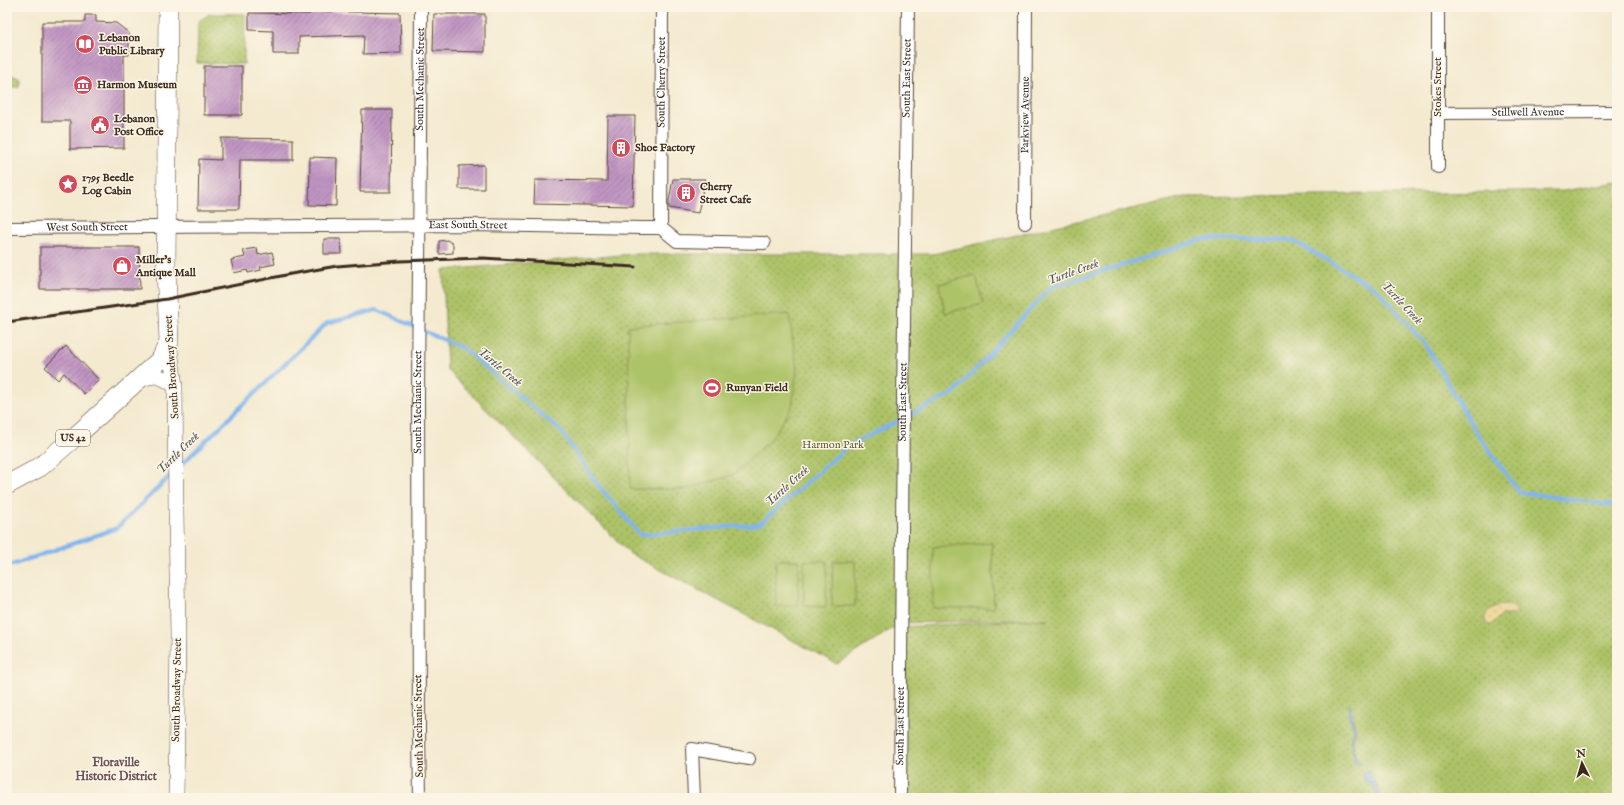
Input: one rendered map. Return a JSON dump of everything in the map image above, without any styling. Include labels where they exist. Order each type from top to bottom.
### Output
[{"type":"main road","name":"South Broadway Street","points":[[168,7],[166,268],[169,342]]},
{"type":"main road","name":"US 42","points":[[7,485],[40,467],[76,436],[133,382],[161,359],[169,342]]},
{"type":"street","name":"South Mechanic Street","points":[[420,798],[419,285],[421,7]]},
{"type":"street","name":"South Cherry Street","points":[[661,228],[662,7]]},
{"type":"street","name":"South East Street","points":[[900,798],[902,408],[908,7]]},
{"type":"street","name":"Parkview Avenue","points":[[1026,7],[1026,223]]},
{"type":"street","name":"Stokes Street","points":[[1438,7],[1438,167]]},
{"type":"street","name":"Stillwell Avenue","points":[[1438,113],[1617,112]]},
{"type":"street","name":"East South Street","points":[[167,227],[420,225],[661,228]]},
{"type":"street","name":"West South Street","points":[[7,228],[167,227]]},
{"type":"street","points":[[661,228],[678,241],[764,243]]},
{"type":"street","name":"South Broadway Street","points":[[169,342],[176,386],[178,637],[176,798]]},
{"type":"street","points":[[133,382],[150,376],[160,376],[176,386]]},
{"type":"street","points":[[694,798],[692,749],[749,759]]},
{"type":"green space","points":[[7,10],[10,10],[10,74],[19,78],[19,87],[7,87]]},
{"type":"green space","points":[[209,14],[245,14],[244,64],[197,63],[198,22]]},
{"type":"green space","name":"Harmon Park","points":[[1617,182],[1617,798],[900,798],[901,627],[1048,619],[901,623],[837,664],[629,553],[447,370],[443,270],[633,254],[933,254],[1184,197],[1563,191]]},
{"type":"green space","points":[[976,275],[983,304],[945,313],[939,284]]},
{"type":"green space","name":"Runyan Field","points":[[789,314],[797,369],[792,407],[771,439],[733,475],[687,489],[630,489],[628,326]]},
{"type":"green space","points":[[992,543],[994,608],[933,608],[933,547]]},
{"type":"green space","points":[[776,560],[799,560],[798,606],[776,606]]},
{"type":"green space","points":[[804,561],[827,561],[826,607],[804,606]]},
{"type":"green space","points":[[833,561],[855,561],[855,606],[832,606]]},
{"type":"sand","points":[[1501,605],[1511,606],[1517,609],[1517,612],[1511,615],[1501,615],[1491,625],[1486,624],[1485,617],[1487,614],[1491,610]]},
{"type":"sand","points":[[1058,790],[1067,792],[1069,798],[1052,798],[1054,793]]},
{"type":"water","points":[[1349,704],[1351,706],[1356,730],[1353,738],[1353,749],[1357,759],[1361,762],[1360,764],[1355,761],[1350,740],[1354,730],[1349,715]]},
{"type":"water","points":[[1365,771],[1368,771],[1378,787],[1380,798],[1377,798],[1373,785],[1365,780],[1363,774]]},
{"type":"building","points":[[310,11],[400,13],[401,53],[363,54],[364,35],[299,37],[299,54],[273,54],[273,31],[249,30],[249,13],[310,14]]},
{"type":"building","points":[[434,14],[485,14],[485,52],[433,51]]},
{"type":"building","points":[[85,15],[96,15],[96,22],[116,23],[129,33],[129,55],[124,55],[124,148],[70,149],[70,121],[42,121],[42,22],[85,22]]},
{"type":"building","points":[[204,66],[242,66],[242,115],[204,115]]},
{"type":"building","points":[[362,110],[392,110],[391,192],[360,192]]},
{"type":"building","name":"Shoe Factory","points":[[608,116],[635,116],[633,206],[534,204],[535,180],[607,181]]},
{"type":"building","points":[[221,138],[293,139],[293,160],[240,160],[239,209],[198,209],[199,159],[221,160]]},
{"type":"building","points":[[310,157],[337,158],[336,206],[309,205]]},
{"type":"building","points":[[484,165],[484,189],[459,189],[459,166]]},
{"type":"building","name":"Cherry Street Cafe","points":[[673,179],[705,179],[698,213],[669,208]]},
{"type":"building","points":[[324,239],[341,239],[342,254],[324,254]]},
{"type":"building","points":[[447,240],[453,244],[453,253],[439,254],[439,241]]},
{"type":"building","points":[[40,247],[139,247],[140,289],[40,289]]},
{"type":"building","points":[[257,248],[258,255],[272,252],[275,264],[260,267],[261,270],[248,273],[247,270],[234,273],[231,260],[245,257],[243,250]]},
{"type":"building","points":[[66,346],[99,380],[84,394],[64,373],[58,380],[45,367]]},
{"type":"waterway","name":"Turtle Creek","points":[[180,466],[327,323],[377,310],[464,349],[561,431],[595,481],[640,535],[760,524],[848,446],[954,393],[1050,288],[1204,239],[1292,240],[1378,290],[1426,345],[1474,429],[1519,492],[1617,506]]},
{"type":"waterway","name":"Turtle Creek","points":[[7,565],[12,565],[117,528],[171,475]]},
{"type":"railway","points":[[7,322],[167,299],[337,266],[400,261],[483,258],[635,267]]},
{"type":"place","name":"Lebanon Public Library","points":[[85,44]]},
{"type":"place","name":"Harmon Museum","points":[[83,85]]},
{"type":"place","name":"Lebanon Post Office","points":[[100,125]]},
{"type":"place","name":"Shoe Factory","points":[[621,148]]},
{"type":"place","name":"1795 Beedle Log Cabin","points":[[68,184]]},
{"type":"place","name":"Cherry Street Cafe","points":[[686,193]]},
{"type":"place","name":"Miller's Antique Mall","points":[[122,266]]},
{"type":"place","name":"Runyan Field","points":[[712,388]]},
{"type":"district","name":"Floraville Historic District","points":[[116,769]]}]
